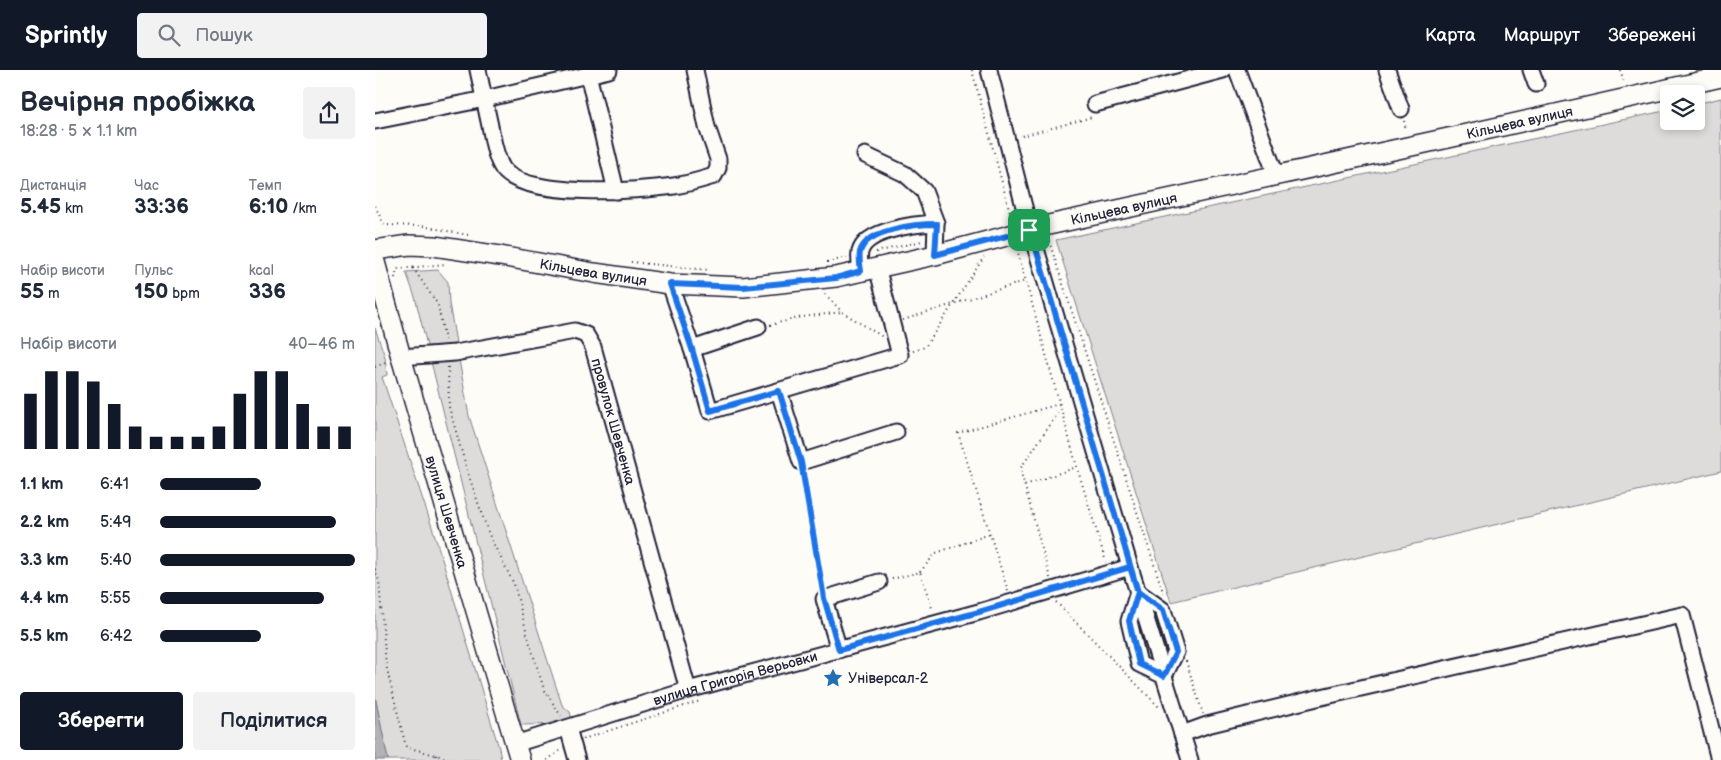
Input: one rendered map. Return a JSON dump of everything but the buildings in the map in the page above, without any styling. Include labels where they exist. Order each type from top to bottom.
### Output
[{"type":"main road","name":"Кільцева вулиця","points":[[375,250],[409,245],[434,246],[670,284],[743,287],[836,278],[936,239],[1029,230],[1713,75]]},
{"type":"main road","name":"вулиця Шевченка","points":[[375,262],[394,359],[517,752]]},
{"type":"street","points":[[478,70],[497,157],[504,171],[519,181],[555,189],[616,191],[672,186],[697,182],[714,176],[718,168],[718,159],[707,127],[695,70]]},
{"type":"street","points":[[375,121],[485,99],[609,70]]},
{"type":"street","points":[[989,70],[1029,230],[1190,760]]},
{"type":"street","points":[[1095,104],[1223,70]]},
{"type":"street","points":[[1237,70],[1275,175]]},
{"type":"street","points":[[1387,70],[1401,109]]},
{"type":"street","points":[[588,74],[616,191]]},
{"type":"street","points":[[865,155],[905,174],[924,191],[936,239]]},
{"type":"street","points":[[670,284],[710,411],[900,354],[892,324],[860,250],[868,240],[893,229],[917,224],[936,239]]},
{"type":"street","points":[[692,349],[758,327]]},
{"type":"street","name":"провулок Шевченка","points":[[394,359],[447,353],[575,330],[586,335],[596,357],[688,690]]},
{"type":"street","points":[[779,391],[801,462],[896,432]]},
{"type":"street","name":"вулиця Григорія Верьовки","points":[[517,752],[568,728],[688,690],[1012,602],[1055,596],[1109,573],[1130,567]]},
{"type":"street","points":[[839,650],[824,598],[879,582]]},
{"type":"street","points":[[1182,734],[1207,725],[1317,698],[1682,615],[1719,760]]},
{"type":"street","points":[[568,728],[577,760]]},
{"type":"path","points":[[972,70],[1012,220]]},
{"type":"path","points":[[1620,70],[1625,85]]},
{"type":"path","points":[[1022,136],[1096,116],[1095,104]]},
{"type":"path","points":[[375,206],[383,225],[422,226],[468,235]]},
{"type":"path","points":[[1048,238],[1164,594]]},
{"type":"path","points":[[824,263],[866,265],[936,239]]},
{"type":"path","points":[[1016,246],[1077,468],[1109,573]]},
{"type":"path","points":[[900,354],[925,347],[987,253]]},
{"type":"path","points":[[626,262],[715,270]]},
{"type":"path","points":[[413,268],[438,305],[447,353],[449,407],[467,470],[489,535],[514,584],[544,688],[568,728]]},
{"type":"path","points":[[892,324],[1025,280]]},
{"type":"path","points":[[820,289],[842,312],[876,334]]},
{"type":"path","points":[[758,327],[802,317],[842,312]]},
{"type":"path","points":[[375,367],[394,359]]},
{"type":"path","points":[[1012,602],[958,433],[1059,404]]},
{"type":"path","points":[[1061,409],[1020,469],[1055,596],[1160,708]]},
{"type":"path","points":[[801,462],[824,598]]},
{"type":"path","points":[[1024,485],[1077,468]]},
{"type":"path","points":[[879,582],[920,572],[936,553],[989,534]]},
{"type":"path","points":[[375,569],[379,581],[386,665],[406,747],[454,760]]},
{"type":"path","points":[[920,572],[937,623]]},
{"type":"path","points":[[1185,660],[1207,725]]},
{"type":"path","points":[[436,754],[437,760]]},
{"type":"shaded area","points":[[1721,98],[1721,471],[1171,602],[1056,240],[1660,112],[1660,130],[1705,130],[1705,102]]},
{"type":"shaded area","points":[[438,270],[448,282],[449,303],[469,416],[562,705],[570,712],[573,724],[521,725],[415,297],[406,272]]},
{"type":"shaded area","points":[[375,328],[385,357],[387,375],[382,377],[435,536],[501,760],[388,760],[375,696]]},
{"type":"shaded area","points":[[375,696],[388,760],[375,760]]},
{"type":"place","name":"Універсал-2","points":[[833,678]]},
{"type":"route","points":[[1029,230],[935,255],[937,224],[917,224],[893,229],[868,240],[860,250],[861,271],[836,278],[743,287],[670,284],[710,411],[779,391],[801,462],[824,598],[839,650],[979,612],[1130,567],[1138,592],[1163,610],[1176,652],[1164,676],[1139,664],[1129,621],[1138,592],[1029,230]]}]
